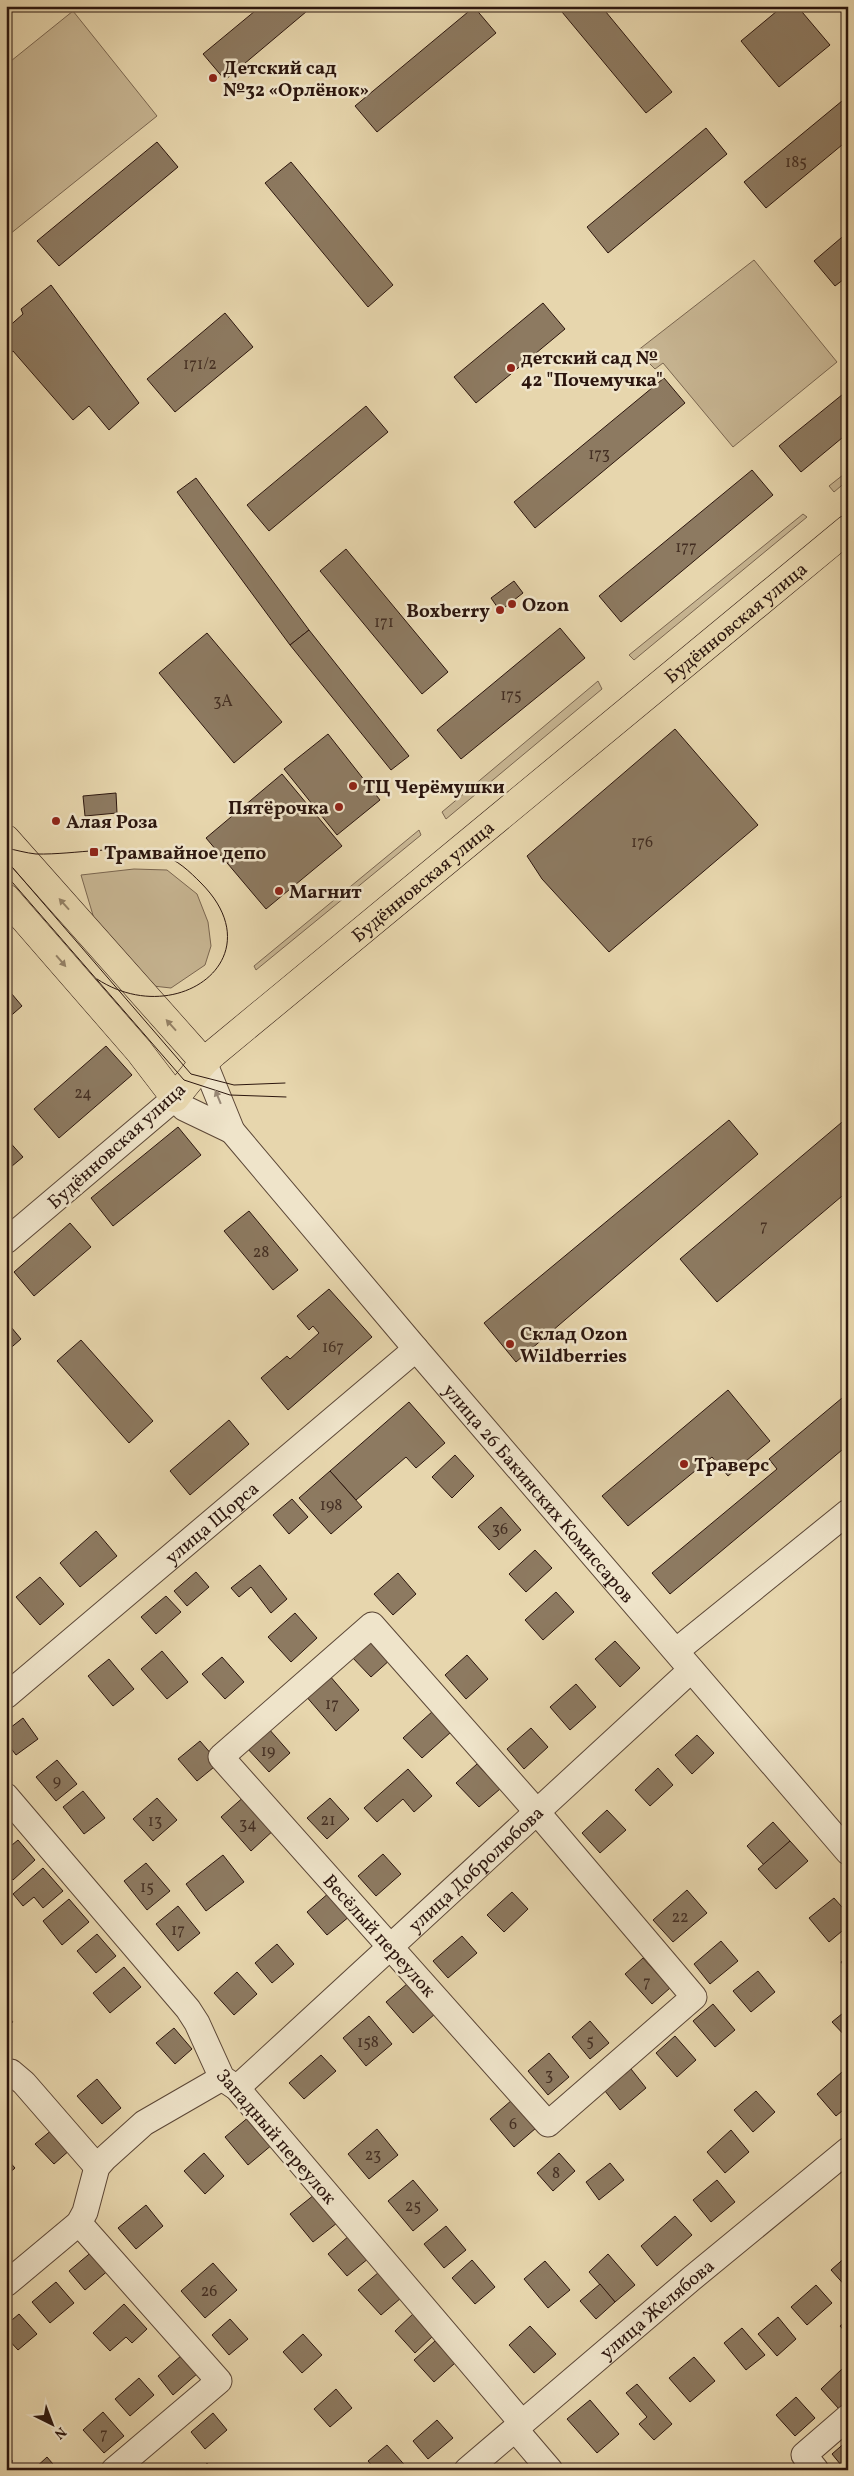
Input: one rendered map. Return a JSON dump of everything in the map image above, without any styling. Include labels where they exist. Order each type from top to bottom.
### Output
[{"type":"main road","name":"Будённовская улица","points":[[175,1098],[204,1062],[848,529]]},
{"type":"main road","name":"улица 26 Бакинских Комиссаров","points":[[6,839],[204,1062]]},
{"type":"main road","name":"улица 26 Бакинских Комиссаров","points":[[6,898],[139,1051],[175,1098]]},
{"type":"street","name":"улица 26 Бакинских Комиссаров","points":[[204,1062],[232,1131],[416,1349],[848,1852]]},
{"type":"street","name":"улица 26 Бакинских Комиссаров","points":[[175,1098],[184,1108],[232,1131]]},
{"type":"street","name":"Будённовская улица","points":[[6,1241],[175,1098]]},
{"type":"street","name":"улица Щорса","points":[[6,1696],[416,1349]]},
{"type":"street","points":[[676,1651],[848,1512]]},
{"type":"street","name":"Весёлый переулок","points":[[372,1625],[537,1812],[694,1997],[548,2124],[221,1757],[372,1625]]},
{"type":"street","name":"улица Добролюбова","points":[[98,2167],[144,2123],[229,2083],[391,1948],[692,1670]]},
{"type":"street","name":"Западный переулок","points":[[6,1796],[188,2010],[229,2083],[519,2426],[550,2470]]},
{"type":"street","points":[[6,2072],[11,2072],[24,2083],[98,2167],[85,2212],[79,2223],[6,2284]]},
{"type":"street","name":"улица Желябова","points":[[467,2470],[848,2150]]},
{"type":"street","points":[[79,2223],[219,2381],[115,2469]]},
{"type":"street","points":[[816,2470],[804,2455],[848,2417]]},
{"type":"shaded area","points":[[73,11],[157,116],[10,234],[6,229],[6,65]]},
{"type":"shaded area","points":[[754,260],[837,362],[733,447],[663,363],[655,369],[637,351]]},
{"type":"shaded area","points":[[848,471],[848,480],[834,492],[829,486]]},
{"type":"shaded area","points":[[803,514],[807,517],[634,660],[629,655]]},
{"type":"shaded area","points":[[598,681],[602,689],[446,819],[442,812]]},
{"type":"shaded area","points":[[419,830],[421,835],[256,970],[254,966]]},
{"type":"shaded area","points":[[134,869],[167,870],[197,894],[208,922],[211,946],[205,965],[171,988],[153,986],[95,922],[81,875]]},
{"type":"building","points":[[261,6],[313,6],[225,80],[203,54]]},
{"type":"building","points":[[557,6],[601,6],[672,92],[646,113]]},
{"type":"building","points":[[783,6],[797,6],[830,45],[779,87],[741,41]]},
{"type":"building","points":[[474,7],[496,33],[377,132],[355,106]]},
{"type":"building","points":[[848,96],[848,140],[766,208],[744,182]]},
{"type":"building","points":[[706,128],[727,154],[608,253],[587,227]]},
{"type":"building","points":[[157,142],[178,167],[59,266],[37,241]]},
{"type":"building","points":[[291,162],[393,285],[368,307],[265,183]]},
{"type":"building","points":[[848,232],[848,276],[835,286],[814,261]]},
{"type":"building","points":[[51,285],[139,403],[109,430],[89,406],[73,420],[13,351],[6,357],[6,329],[23,314],[21,309]]},
{"type":"building","points":[[543,303],[565,329],[476,403],[454,377]]},
{"type":"building","points":[[225,313],[253,347],[175,412],[147,379]]},
{"type":"building","points":[[664,378],[685,403],[535,528],[514,502]]},
{"type":"building","points":[[848,390],[848,433],[801,472],[779,446]]},
{"type":"building","points":[[366,406],[388,432],[269,531],[247,505]]},
{"type":"building","points":[[752,470],[773,495],[621,622],[599,596]]},
{"type":"building","points":[[196,478],[309,630],[290,645],[177,492]]},
{"type":"building","points":[[346,549],[448,672],[422,694],[320,571]]},
{"type":"building","points":[[514,581],[523,593],[500,611],[491,598]]},
{"type":"building","points":[[560,628],[585,658],[461,759],[437,730]]},
{"type":"building","points":[[309,630],[409,756],[391,770],[290,645]]},
{"type":"building","points":[[207,633],[282,722],[234,763],[159,673]]},
{"type":"building","points":[[675,729],[758,825],[609,952],[542,879],[527,856]]},
{"type":"building","points":[[328,734],[380,800],[337,835],[284,769]]},
{"type":"building","points":[[282,774],[342,846],[266,909],[206,838]]},
{"type":"building","points":[[116,793],[117,813],[85,816],[83,796]]},
{"type":"building","points":[[6,987],[22,1006],[6,1020]]},
{"type":"building","points":[[106,1046],[132,1075],[59,1138],[34,1109]]},
{"type":"building","points":[[848,1117],[848,1191],[717,1302],[680,1259]]},
{"type":"building","points":[[729,1120],[758,1154],[516,1362],[484,1323]]},
{"type":"building","points":[[178,1127],[201,1155],[113,1226],[91,1198]]},
{"type":"building","points":[[6,1138],[23,1157],[6,1171]]},
{"type":"building","points":[[249,1211],[298,1270],[273,1290],[224,1231]]},
{"type":"building","points":[[70,1223],[91,1247],[34,1296],[14,1272]]},
{"type":"building","points":[[329,1289],[372,1337],[288,1410],[261,1378],[287,1356],[290,1359],[319,1333],[313,1326],[309,1330],[297,1316]]},
{"type":"building","points":[[6,1321],[21,1339],[6,1352]]},
{"type":"building","points":[[81,1340],[153,1421],[129,1443],[57,1361]]},
{"type":"building","points":[[728,1390],[770,1441],[728,1476],[712,1457],[628,1526],[602,1496]]},
{"type":"building","points":[[848,1393],[848,1445],[670,1594],[652,1573],[777,1469],[769,1459]]},
{"type":"building","points":[[409,1402],[445,1443],[416,1468],[406,1457],[356,1500],[330,1471]]},
{"type":"building","points":[[229,1420],[249,1444],[190,1495],[170,1471]]},
{"type":"building","points":[[455,1455],[474,1476],[452,1498],[432,1477]]},
{"type":"building","points":[[330,1471],[362,1507],[331,1534],[299,1498]]},
{"type":"building","points":[[292,1499],[308,1517],[289,1534],[273,1515]]},
{"type":"building","points":[[501,1507],[521,1530],[499,1550],[478,1527]]},
{"type":"building","points":[[96,1531],[117,1556],[80,1587],[60,1563]]},
{"type":"building","points":[[535,1550],[552,1568],[526,1592],[509,1574]]},
{"type":"building","points":[[260,1565],[287,1599],[271,1613],[251,1587],[239,1597],[231,1588]]},
{"type":"building","points":[[196,1572],[209,1587],[187,1606],[174,1591]]},
{"type":"building","points":[[398,1573],[416,1594],[393,1615],[374,1594]]},
{"type":"building","points":[[40,1577],[64,1604],[40,1625],[16,1597]]},
{"type":"building","points":[[556,1592],[574,1612],[543,1640],[525,1620]]},
{"type":"building","points":[[166,1596],[181,1612],[156,1634],[141,1617]]},
{"type":"building","points":[[295,1613],[317,1638],[291,1662],[268,1637]]},
{"type":"building","points":[[372,1637],[391,1659],[371,1677],[351,1656]]},
{"type":"building","points":[[615,1641],[640,1668],[620,1687],[595,1659]]},
{"type":"building","points":[[162,1651],[188,1682],[167,1699],[141,1669]]},
{"type":"building","points":[[467,1655],[488,1679],[466,1699],[445,1675]]},
{"type":"building","points":[[222,1657],[244,1682],[225,1699],[202,1674]]},
{"type":"building","points":[[109,1659],[134,1689],[113,1706],[88,1676]]},
{"type":"building","points":[[329,1675],[359,1710],[336,1731],[305,1695]]},
{"type":"building","points":[[576,1684],[596,1707],[570,1730],[550,1707]]},
{"type":"building","points":[[433,1711],[451,1732],[422,1758],[403,1738]]},
{"type":"building","points":[[23,1718],[38,1739],[16,1755],[6,1742],[6,1731]]},
{"type":"building","points":[[268,1728],[290,1753],[269,1772],[246,1747]]},
{"type":"building","points":[[531,1728],[548,1747],[524,1769],[507,1749]]},
{"type":"building","points":[[697,1735],[714,1753],[692,1774],[675,1755]]},
{"type":"building","points":[[200,1741],[219,1763],[197,1781],[178,1759]]},
{"type":"building","points":[[57,1760],[77,1784],[56,1801],[36,1777]]},
{"type":"building","points":[[477,1764],[500,1789],[479,1807],[456,1783]]},
{"type":"building","points":[[658,1768],[673,1785],[650,1806],[635,1790]]},
{"type":"building","points":[[408,1769],[432,1796],[414,1812],[403,1799],[377,1822],[364,1808]]},
{"type":"building","points":[[83,1791],[105,1818],[84,1834],[63,1807]]},
{"type":"building","points":[[246,1795],[276,1828],[251,1851],[221,1817]]},
{"type":"building","points":[[157,1798],[177,1820],[153,1841],[133,1819]]},
{"type":"building","points":[[330,1798],[349,1819],[327,1839],[307,1818]]},
{"type":"building","points":[[607,1810],[626,1830],[600,1853],[582,1833]]},
{"type":"building","points":[[773,1822],[790,1841],[764,1865],[747,1846]]},
{"type":"building","points":[[18,1840],[35,1860],[13,1880],[6,1872],[6,1850]]},
{"type":"building","points":[[790,1841],[808,1861],[776,1889],[758,1869]]},
{"type":"building","points":[[383,1854],[401,1874],[376,1896],[358,1876]]},
{"type":"building","points":[[223,1855],[244,1882],[206,1911],[186,1884]]},
{"type":"building","points":[[146,1863],[170,1891],[147,1910],[124,1881]]},
{"type":"building","points":[[43,1868],[63,1891],[43,1908],[34,1897],[23,1906],[13,1894]]},
{"type":"building","points":[[687,1890],[707,1913],[673,1942],[653,1920]]},
{"type":"building","points":[[330,1892],[350,1916],[327,1935],[307,1912]]},
{"type":"building","points":[[512,1892],[528,1909],[504,1932],[487,1915]]},
{"type":"building","points":[[834,1898],[848,1914],[848,1926],[829,1942],[809,1918]]},
{"type":"building","points":[[69,1899],[89,1922],[62,1945],[43,1921]]},
{"type":"building","points":[[178,1906],[200,1933],[178,1951],[156,1924]]},
{"type":"building","points":[[97,1934],[116,1956],[96,1973],[77,1951]]},
{"type":"building","points":[[462,1936],[477,1953],[448,1978],[433,1961]]},
{"type":"building","points":[[721,1941],[738,1961],[710,1984],[694,1964]]},
{"type":"building","points":[[277,1944],[294,1964],[272,1983],[255,1963]]},
{"type":"building","points":[[848,1956],[848,1971],[841,1962]]},
{"type":"building","points":[[643,1958],[670,1988],[652,2004],[625,1974]]},
{"type":"building","points":[[124,1967],[141,1987],[110,2013],[93,1993]]},
{"type":"building","points":[[758,1971],[775,1992],[751,2012],[733,1991]]},
{"type":"building","points":[[237,1972],[257,1994],[234,2015],[214,1993]]},
{"type":"building","points":[[408,1983],[435,2014],[413,2033],[386,2002]]},
{"type":"building","points":[[713,2004],[735,2030],[715,2047],[693,2021]]},
{"type":"building","points":[[848,2009],[848,2039],[832,2022]]},
{"type":"building","points":[[6,2014],[13,2022],[6,2027]]},
{"type":"building","points":[[369,2016],[392,2044],[366,2066],[343,2038]]},
{"type":"building","points":[[590,2021],[609,2043],[590,2059],[572,2037]]},
{"type":"building","points":[[174,2028],[192,2049],[175,2064],[156,2043]]},
{"type":"building","points":[[675,2036],[696,2060],[677,2077],[656,2053]]},
{"type":"building","points":[[549,2053],[569,2077],[548,2095],[528,2071]]},
{"type":"building","points":[[321,2055],[336,2071],[304,2099],[289,2083]]},
{"type":"building","points":[[631,2069],[646,2088],[620,2110],[605,2091]]},
{"type":"building","points":[[842,2072],[848,2079],[848,2106],[836,2116],[817,2094]]},
{"type":"building","points":[[97,2079],[121,2108],[102,2124],[77,2096]]},
{"type":"building","points":[[756,2091],[775,2112],[753,2132],[734,2110]]},
{"type":"building","points":[[512,2100],[536,2128],[514,2147],[490,2119]]},
{"type":"building","points":[[250,2116],[273,2144],[248,2165],[225,2137]]},
{"type":"building","points":[[53,2129],[71,2149],[54,2164],[35,2144]]},
{"type":"building","points":[[377,2129],[398,2155],[369,2179],[348,2154]]},
{"type":"building","points":[[731,2130],[749,2152],[725,2173],[707,2152]]},
{"type":"building","points":[[204,2153],[224,2176],[205,2194],[184,2171]]},
{"type":"building","points":[[559,2153],[575,2171],[553,2191],[537,2173]]},
{"type":"building","points":[[6,2158],[15,2168],[6,2176]]},
{"type":"building","points":[[610,2163],[624,2180],[599,2200],[586,2182]]},
{"type":"building","points":[[413,2180],[438,2210],[413,2231],[388,2201]]},
{"type":"building","points":[[717,2180],[735,2202],[711,2222],[693,2200]]},
{"type":"building","points":[[314,2195],[337,2223],[313,2242],[290,2214]]},
{"type":"building","points":[[146,2205],[163,2226],[136,2249],[118,2228]]},
{"type":"building","points":[[675,2216],[692,2235],[657,2266],[641,2246]]},
{"type":"building","points":[[446,2226],[466,2250],[444,2268],[424,2244]]},
{"type":"building","points":[[350,2235],[369,2258],[347,2276],[328,2254]]},
{"type":"building","points":[[94,2250],[110,2269],[85,2290],[69,2271]]},
{"type":"building","points":[[608,2254],[635,2285],[615,2302],[589,2272]]},
{"type":"building","points":[[848,2255],[848,2289],[831,2270]]},
{"type":"building","points":[[472,2260],[495,2287],[475,2304],[452,2278]]},
{"type":"building","points":[[545,2261],[570,2290],[548,2308],[524,2279]]},
{"type":"building","points":[[213,2263],[237,2290],[205,2318],[181,2291]]},
{"type":"building","points":[[379,2272],[401,2298],[381,2315],[358,2290]]},
{"type":"building","points":[[56,2282],[74,2303],[50,2323],[32,2302]]},
{"type":"building","points":[[600,2284],[615,2302],[596,2319],[580,2301]]},
{"type":"building","points":[[816,2285],[832,2303],[807,2325],[791,2307]]},
{"type":"building","points":[[124,2304],[147,2329],[132,2343],[126,2337],[110,2351],[93,2333]]},
{"type":"building","points":[[414,2313],[434,2335],[415,2353],[395,2331]]},
{"type":"building","points":[[19,2314],[37,2334],[18,2350],[6,2337],[6,2325]]},
{"type":"building","points":[[778,2317],[796,2339],[777,2356],[758,2334]]},
{"type":"building","points":[[230,2319],[248,2339],[229,2355],[212,2335]]},
{"type":"building","points":[[848,2320],[848,2335],[840,2326]]},
{"type":"building","points":[[530,2326],[556,2354],[534,2373],[509,2345]]},
{"type":"building","points":[[742,2328],[765,2355],[746,2370],[724,2343]]},
{"type":"building","points":[[303,2334],[322,2355],[302,2373],[283,2352]]},
{"type":"building","points":[[435,2341],[455,2363],[434,2382],[414,2360]]},
{"type":"building","points":[[182,2355],[198,2373],[173,2395],[158,2376]]},
{"type":"building","points":[[694,2357],[715,2381],[690,2402],[669,2378]]},
{"type":"building","points":[[842,2369],[848,2375],[848,2400],[839,2409],[821,2389]]},
{"type":"building","points":[[139,2378],[154,2395],[130,2416],[115,2399]]},
{"type":"building","points":[[637,2384],[672,2424],[654,2440],[639,2424],[647,2417],[626,2393]]},
{"type":"building","points":[[336,2389],[352,2408],[330,2427],[314,2409]]},
{"type":"building","points":[[796,2397],[815,2418],[795,2436],[776,2415]]},
{"type":"building","points":[[590,2400],[619,2434],[597,2453],[567,2419]]},
{"type":"building","points":[[103,2412],[124,2436],[104,2453],[83,2430]]},
{"type":"building","points":[[213,2413],[227,2430],[205,2449],[191,2432]]},
{"type":"building","points":[[437,2420],[453,2438],[428,2459],[413,2441]]},
{"type":"building","points":[[848,2440],[848,2470],[845,2470],[832,2454]]},
{"type":"building","points":[[387,2445],[409,2470],[376,2470],[368,2461]]},
{"type":"building","points":[[6,2454],[13,2461],[6,2467]]},
{"type":"building","points":[[47,2457],[58,2470],[33,2470]]},
{"type":"building","points":[[207,2463],[213,2470],[200,2470]]},
{"type":"tram line","points":[[6,848],[36,854],[131,850],[161,855],[178,863],[201,883],[221,911],[228,937],[222,960],[207,979],[184,991],[157,996],[127,993],[97,979]]},
{"type":"tram line","points":[[6,860],[191,1074],[234,1085],[285,1083]]},
{"type":"tram line","points":[[6,875],[184,1080],[230,1095],[286,1097]]},
{"type":"place","name":"Детский сад №32 «Орлёнок»","points":[[213,78]]},
{"type":"place","name":"детский сад № 42 \"Почемучка\"","points":[[511,368]]},
{"type":"place","name":"Ozon","points":[[512,604]]},
{"type":"place","name":"Boxberry","points":[[500,610]]},
{"type":"place","name":"ТЦ Черёмушки","points":[[353,786]]},
{"type":"place","name":"Пятёрочка","points":[[339,807]]},
{"type":"place","name":"Алая Роза","points":[[56,821]]},
{"type":"place","name":"Трамвайное депо","points":[[94,852]]},
{"type":"place","name":"Магнит","points":[[279,891]]},
{"type":"place","name":"Склад Ozon Wildberries","points":[[510,1344]]},
{"type":"place","name":"Траверс","points":[[684,1464]]}]
